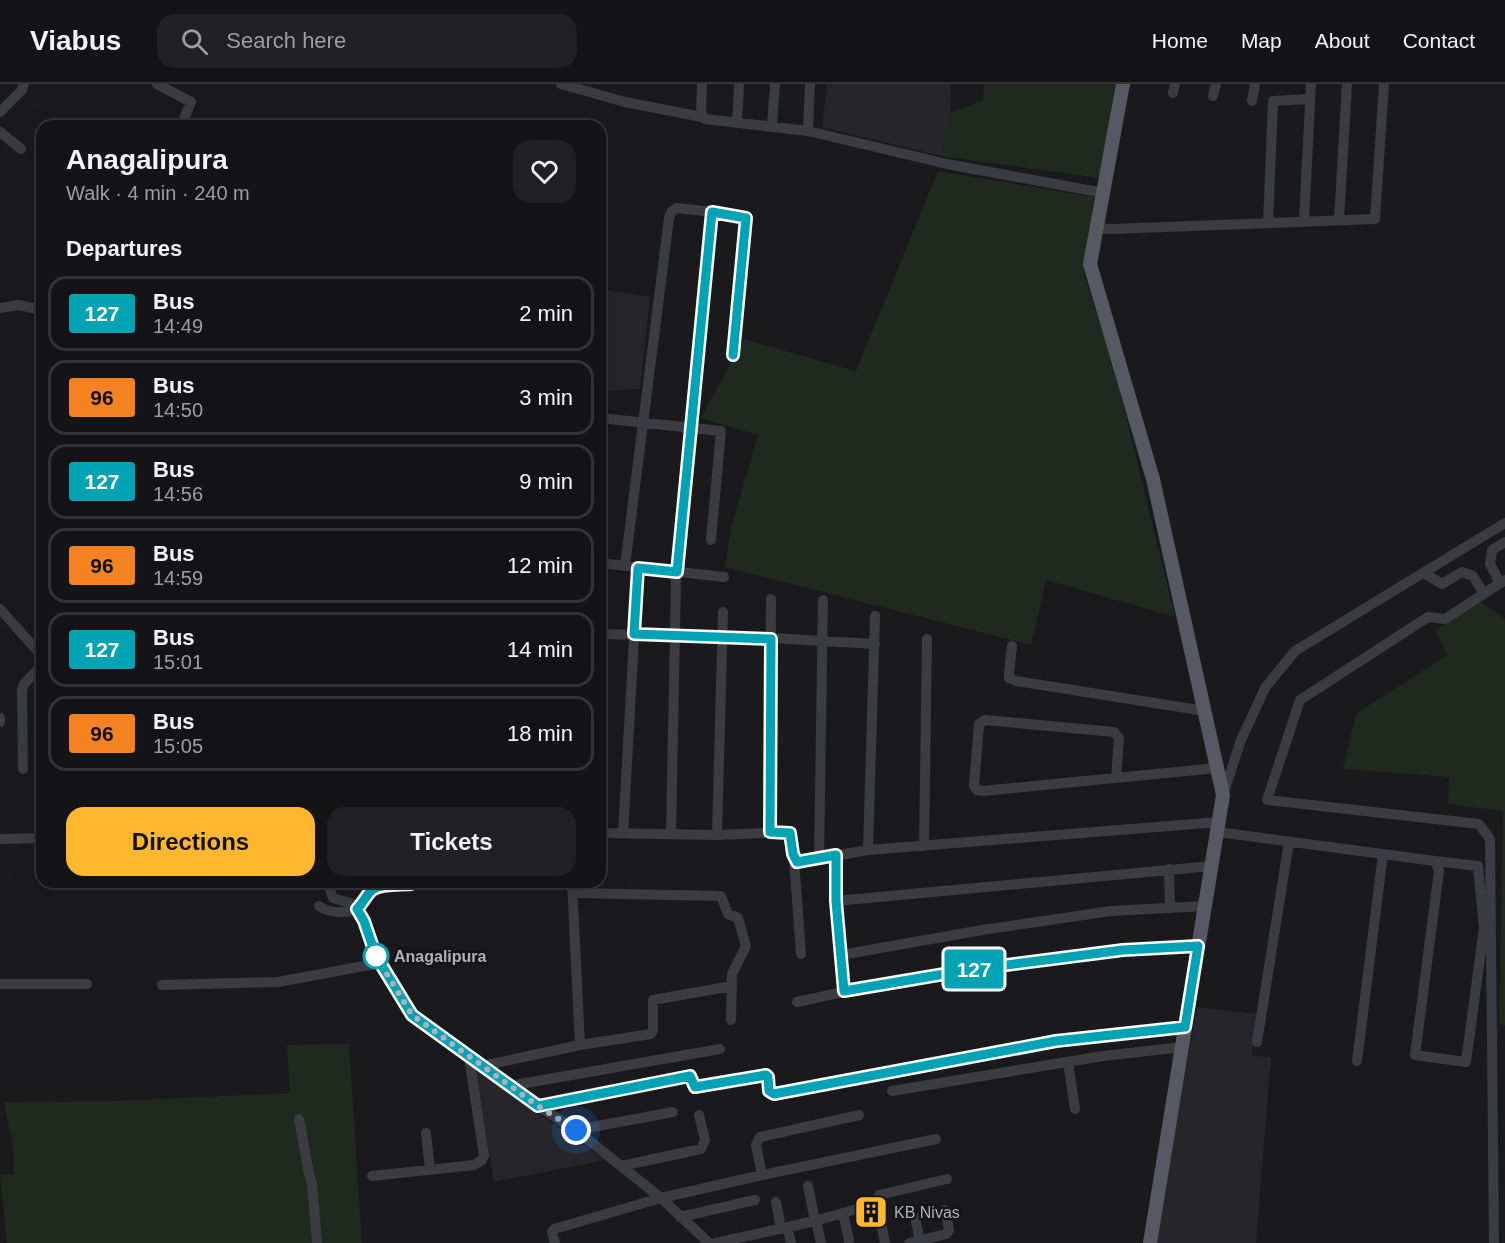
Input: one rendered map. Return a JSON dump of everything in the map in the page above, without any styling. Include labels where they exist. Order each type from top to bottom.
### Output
[{"type":"main road","points":[[1123,84],[1090,264],[1153,479],[1223,795],[1150,1243]]},
{"type":"street","points":[[0,112],[22,90],[24,84]]},
{"type":"street","points":[[157,84],[191,102],[184,120]]},
{"type":"street","points":[[561,84],[625,102],[737,123],[808,131],[947,164],[1104,193]]},
{"type":"street","points":[[702,84],[702,117]]},
{"type":"street","points":[[737,123],[739,84]]},
{"type":"street","points":[[772,126],[775,84]]},
{"type":"street","points":[[808,131],[810,84]]},
{"type":"street","points":[[1213,96],[1216,84]]},
{"type":"street","points":[[1252,101],[1255,84]]},
{"type":"street","points":[[1304,221],[1311,84]]},
{"type":"street","points":[[1339,220],[1347,84]]},
{"type":"street","points":[[1097,228],[1375,219],[1384,84]]},
{"type":"street","points":[[1268,223],[1273,100],[1310,99]]},
{"type":"street","points":[[0,132],[21,150]]},
{"type":"street","points":[[625,566],[669,218],[672,211],[677,208],[746,218],[733,355]]},
{"type":"street","points":[[671,834],[676,575],[712,212]]},
{"type":"street","points":[[0,308],[19,305],[36,309]]},
{"type":"street","points":[[606,419],[721,431],[711,540]]},
{"type":"street","points":[[1223,795],[1240,740],[1265,688],[1295,651],[1505,523]]},
{"type":"street","points":[[1494,1243],[1490,839],[1479,824],[1267,800],[1300,700],[1428,617],[1444,619],[1503,581],[1490,564],[1492,550],[1505,542]]},
{"type":"street","points":[[606,564],[676,575],[724,577]]},
{"type":"street","points":[[623,833],[638,568]]},
{"type":"street","points":[[1424,573],[1442,584],[1462,572],[1473,576],[1484,594]]},
{"type":"street","points":[[770,832],[771,599]]},
{"type":"street","points":[[819,858],[824,600]]},
{"type":"street","points":[[0,609],[36,649]]},
{"type":"street","points":[[717,835],[723,612]]},
{"type":"street","points":[[868,850],[875,616]]},
{"type":"street","points":[[606,634],[875,644]]},
{"type":"street","points":[[924,846],[927,639]]},
{"type":"street","points":[[1012,646],[1009,678],[1016,681],[1204,711]]},
{"type":"street","points":[[23,769],[22,690],[24,684],[36,671]]},
{"type":"street","points":[[1116,778],[1119,738],[1114,732],[985,720],[979,724],[974,786],[977,790],[982,791],[1116,778],[1217,768]]},
{"type":"street","points":[[794,859],[801,862],[868,850],[1219,827],[1289,842],[1478,866],[1484,928],[1466,1062],[1414,1055],[1439,870],[1435,861]]},
{"type":"street","points":[[606,833],[717,835],[790,833],[801,954]]},
{"type":"street","points":[[0,838],[36,838]]},
{"type":"street","points":[[1257,1042],[1289,842]]},
{"type":"street","points":[[1357,1061],[1383,854]]},
{"type":"street","points":[[836,855],[836,901],[844,991]]},
{"type":"street","points":[[836,901],[1212,866]]},
{"type":"street","points":[[1169,869],[1170,908]]},
{"type":"street","points":[[329,888],[333,898],[354,904],[364,921],[380,963],[412,1015],[509,1086],[576,1130],[661,1198],[709,1243]]},
{"type":"street","points":[[319,906],[331,913],[357,909],[366,901],[371,890],[376,888]]},
{"type":"street","points":[[573,888],[580,1045]]},
{"type":"street","points":[[574,894],[721,896],[728,915],[738,918],[746,946],[732,972],[731,1020]]},
{"type":"street","points":[[841,955],[982,930],[1100,913],[1205,906]]},
{"type":"street","points":[[797,1002],[844,991],[968,970],[1123,950],[1198,946]]},
{"type":"street","points":[[162,986],[278,982],[380,963]]},
{"type":"street","points":[[0,984],[87,984]]},
{"type":"street","points":[[482,1066],[580,1045],[651,1034],[654,1030],[653,1000],[732,986]]},
{"type":"street","points":[[538,1106],[690,1076],[695,1087],[766,1075],[769,1091],[774,1094],[1056,1041],[1185,1027]]},
{"type":"street","points":[[892,1091],[1068,1062],[1182,1047]]},
{"type":"street","points":[[509,1086],[720,1049]]},
{"type":"street","points":[[372,1176],[474,1165],[482,1160],[484,1156],[469,1057]]},
{"type":"street","points":[[1068,1062],[1075,1109]]},
{"type":"street","points":[[576,1130],[673,1112]]},
{"type":"street","points":[[621,1166],[701,1149],[705,1140],[699,1115]]},
{"type":"street","points":[[762,1175],[756,1145],[760,1137],[859,1115]]},
{"type":"street","points":[[299,1119],[312,1183],[317,1243]]},
{"type":"street","points":[[426,1133],[430,1170]]},
{"type":"street","points":[[555,1243],[552,1232],[554,1229],[661,1198],[936,1138]]},
{"type":"street","points":[[885,1243],[877,1203],[879,1195],[947,1179]]},
{"type":"street","points":[[808,1186],[821,1243]]},
{"type":"street","points":[[680,1217],[755,1200]]},
{"type":"street","points":[[776,1202],[791,1243]]},
{"type":"street","points":[[716,1243],[815,1221],[877,1203]]},
{"type":"street","points":[[909,1243],[946,1234],[949,1230],[945,1210]]},
{"type":"street","points":[[843,1213],[849,1240]]},
{"type":"street","points":[[915,1217],[920,1241]]},
{"type":"shaded area","points":[[827,84],[951,84],[950,113],[941,156],[822,127]]},
{"type":"shaded area","points":[[606,290],[650,297],[640,389],[606,391]]},
{"type":"shaded area","points":[[1197,1007],[1257,1014],[1252,1056],[1271,1057],[1256,1243],[1155,1243]]},
{"type":"shaded area","points":[[475,1069],[605,1160],[494,1182]]},
{"type":"green space","points":[[984,84],[1115,84],[1100,178],[941,156],[950,113],[983,100]]},
{"type":"green space","points":[[938,171],[1094,197],[1084,274],[1115,371],[1175,617],[1046,580],[1031,645],[725,567],[731,528],[758,435],[701,418],[744,339],[856,371]]},
{"type":"green space","points":[[1481,602],[1505,619],[1505,1026],[1499,1023],[1503,811],[1448,804],[1449,777],[1343,769],[1356,714],[1447,655],[1435,630]]},
{"type":"green space","points":[[349,1044],[362,1243],[7,1243],[0,1174],[14,1175],[13,1147],[4,1102],[113,1101],[290,1093],[287,1045]]},
{"type":"bus line","name":"127","points":[[376,888],[371,890],[366,901],[357,909],[364,921],[376,956],[412,1015],[538,1106],[690,1076],[695,1087],[766,1075],[769,1091],[774,1094],[1056,1041],[1185,1027],[1198,946],[1123,950],[968,970],[844,991],[836,901],[836,855],[797,862],[794,859],[790,833],[770,832],[771,639],[634,634],[638,568],[677,572],[712,212],[746,218],[733,355]]},
{"type":"place","name":"Anagalipura","points":[[376,956]]},
{"type":"place","name":"KB Nivas","points":[[871,1212]]},
{"type":"route","points":[[376,956],[412,1015],[538,1106],[576,1130]]}]
